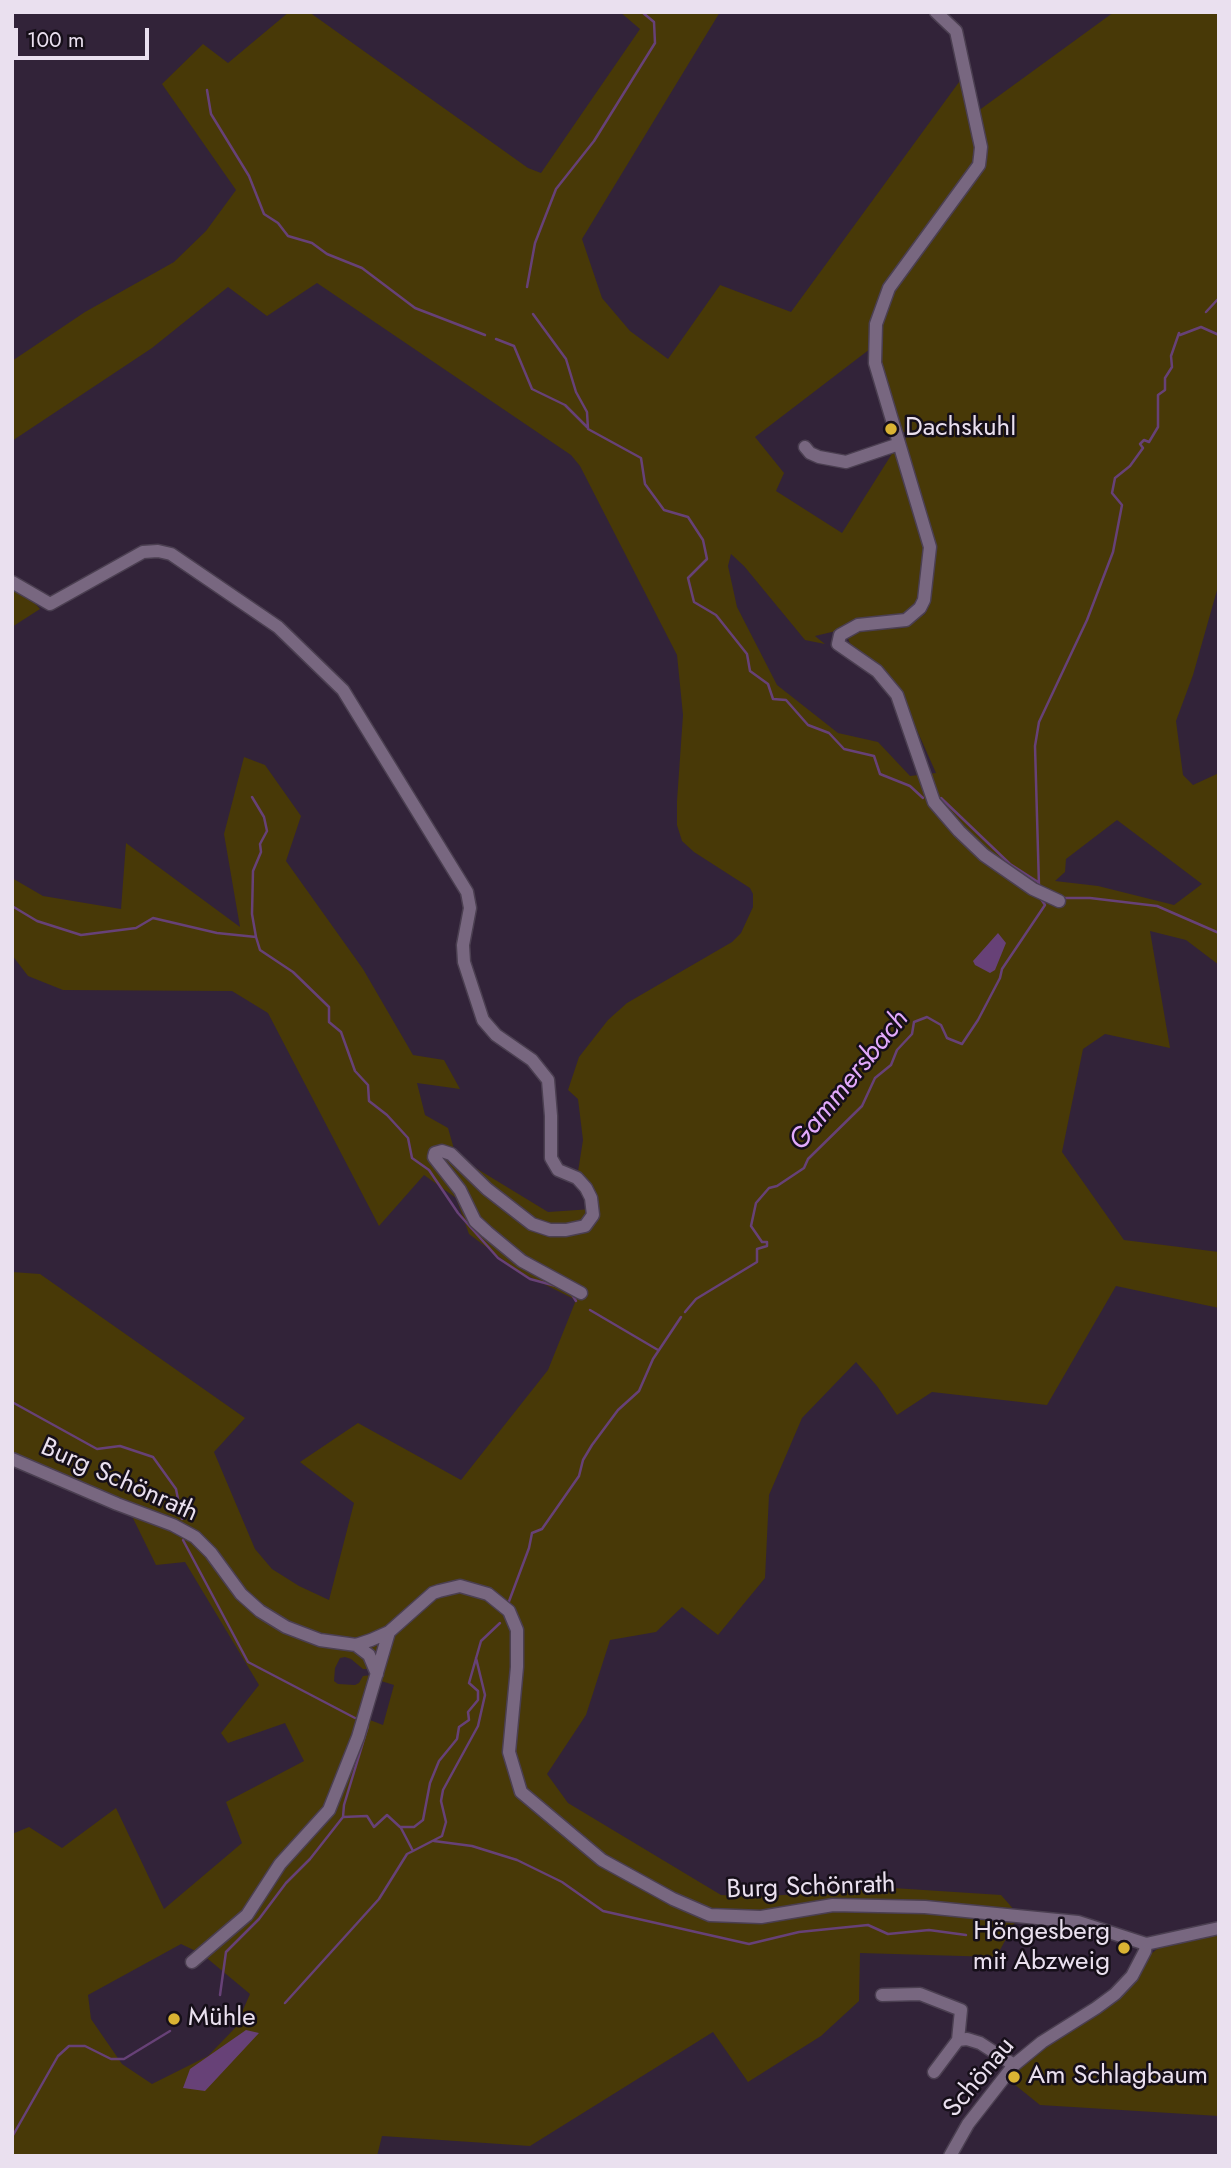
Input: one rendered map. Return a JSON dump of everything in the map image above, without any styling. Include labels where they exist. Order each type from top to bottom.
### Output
[{"type":"street","points":[[936,12],[956,31],[981,148],[979,165],[889,288],[876,324],[875,363],[929,548],[924,600],[920,608],[906,620],[858,625],[840,635],[838,644],[877,671],[897,695],[934,802],[984,855],[1031,888],[1059,901]]},
{"type":"street","points":[[806,447],[810,453],[819,457],[846,463],[899,444]]},
{"type":"street","points":[[12,582],[50,604],[128,559],[151,550],[171,554],[265,617],[332,678],[354,704],[467,892],[470,908],[463,945],[464,962],[483,1020],[496,1035],[532,1060],[548,1080],[551,1158],[558,1170],[577,1178],[592,1198],[593,1215],[585,1226],[566,1230],[550,1230],[532,1224],[487,1189],[451,1154],[442,1151],[435,1153],[434,1157],[460,1189],[475,1221],[522,1261],[582,1293]]},
{"type":"street","name":"Burg Schönrath","points":[[12,1459],[173,1525],[195,1537],[211,1553],[241,1594],[260,1611],[286,1627],[320,1640],[356,1645],[389,1632],[433,1593],[460,1587],[488,1594],[509,1611],[517,1630],[517,1667],[509,1752],[521,1792],[602,1860],[673,1899],[710,1915],[761,1917],[833,1905],[925,1907],[1078,1922],[1146,1944]]},
{"type":"street","points":[[192,1962],[247,1914],[281,1864],[329,1810],[358,1737],[389,1632]]},
{"type":"street","points":[[356,1645],[369,1655],[377,1674]]},
{"type":"street","points":[[1146,1944],[1219,1928]]},
{"type":"street","name":"Schönau","points":[[950,2156],[968,2124],[1014,2065],[1042,2042],[1115,1994],[1132,1976],[1146,1944]]},
{"type":"street","points":[[883,1995],[920,1994],[961,2010],[958,2040],[934,2072]]},
{"type":"street","points":[[958,2040],[967,2039],[980,2043],[1014,2065]]},
{"type":"shaded area","points":[[289,12],[309,12],[528,168],[541,173],[640,29],[620,12],[720,12],[582,239],[602,298],[630,331],[668,359],[720,285],[791,312],[962,78],[976,150],[972,165],[884,286],[870,349],[755,437],[784,473],[776,491],[842,533],[895,449],[924,549],[920,592],[915,607],[899,617],[856,620],[836,631],[815,636],[825,644],[805,640],[731,554],[728,566],[737,607],[777,685],[838,733],[878,742],[910,776],[936,773],[900,692],[851,646],[847,636],[858,631],[903,628],[925,614],[928,602],[935,549],[904,445],[907,433],[900,431],[880,362],[880,326],[893,290],[987,161],[978,111],[1114,12],[1219,12],[1219,583],[1193,675],[1176,721],[1183,775],[1193,785],[1219,773],[1219,965],[1186,940],[1150,931],[1170,1048],[1105,1034],[1083,1049],[1062,1152],[1124,1240],[1219,1252],[1219,1308],[1116,1286],[1047,1405],[932,1392],[897,1415],[856,1362],[802,1418],[769,1495],[765,1578],[718,1635],[682,1607],[656,1632],[610,1640],[586,1715],[547,1774],[568,1803],[721,1895],[752,1897],[893,1888],[1001,1895],[1016,1912],[1016,1921],[996,1957],[860,1953],[859,2001],[821,2036],[748,2082],[713,2032],[530,2146],[382,2136],[377,2156],[12,2156],[12,1834],[29,1827],[62,1848],[116,1808],[164,1909],[242,1843],[226,1802],[304,1761],[285,1723],[228,1743],[221,1733],[259,1685],[185,1562],[156,1565],[125,1502],[15,1455],[12,1451],[12,1272],[40,1274],[245,1418],[214,1452],[255,1549],[272,1569],[329,1600],[354,1503],[300,1462],[358,1423],[461,1480],[548,1370],[576,1300],[518,1271],[469,1234],[456,1198],[424,1175],[379,1226],[268,1013],[232,991],[63,990],[28,976],[12,955],[12,878],[43,896],[121,909],[126,843],[240,927],[224,834],[244,757],[265,765],[301,816],[286,861],[363,969],[413,1055],[444,1060],[460,1089],[417,1083],[425,1115],[448,1128],[456,1156],[548,1212],[592,1209],[577,1178],[583,1140],[578,1099],[568,1090],[579,1057],[608,1020],[627,1003],[732,942],[741,933],[753,907],[750,888],[694,852],[682,841],[677,825],[683,715],[677,655],[580,466],[571,455],[317,283],[267,316],[228,287],[152,348],[12,441],[12,361],[85,312],[174,262],[206,231],[236,190],[162,84],[203,44],[228,63]],"holes":[[[1117,820],[1202,884],[1174,905],[1098,886],[1055,881],[1065,872],[1066,859]],[[340,1658],[351,1659],[363,1669],[369,1669],[372,1675],[363,1676],[355,1685],[338,1684],[334,1681],[335,1668]],[[381,1681],[394,1685],[383,1725],[370,1720]],[[181,1944],[202,1954],[250,1994],[235,2028],[208,2056],[152,2084],[122,2064],[91,2019],[88,1995]]]},
{"type":"shaded area","points":[[12,586],[29,597],[40,609],[12,627]]},
{"type":"shaded area","points":[[998,933],[1006,943],[995,970],[990,973],[975,965],[973,961]]},
{"type":"shaded area","points":[[1219,1933],[1219,2116],[1040,2105],[1009,2080],[1037,2051],[1119,1999],[1136,1978],[1147,1957],[1161,1946]]},
{"type":"shaded area","points":[[246,2030],[259,2033],[205,2091],[183,2088],[190,2069]]},
{"type":"waterway","points":[[527,287],[535,243],[556,189],[594,141],[655,43],[654,22],[642,12]]},
{"type":"waterway","points":[[207,90],[211,114],[249,176],[264,214],[278,223],[288,236],[312,243],[327,254],[362,268],[415,308],[485,335]]},
{"type":"waterway","name":"Gammersbach","points":[[1206,312],[1219,298]]},
{"type":"waterway","points":[[533,314],[566,359],[576,392],[587,412],[588,429],[641,458],[645,484],[664,510],[688,517],[703,540],[707,559],[688,578],[694,602],[716,615],[747,654],[750,671],[768,684],[773,699],[786,700],[808,725],[829,733],[844,749],[874,756],[880,774],[910,786],[923,798]]},
{"type":"waterway","points":[[1180,335],[1201,327],[1219,335]]},
{"type":"waterway","name":"Gammersbach","points":[[1039,886],[1035,746],[1039,722],[1087,620],[1113,552],[1122,505],[1112,493],[1115,478],[1130,466],[1143,448],[1140,444],[1144,440],[1149,442],[1158,427],[1158,395],[1165,390],[1165,378],[1172,367],[1171,356],[1179,333]]},
{"type":"waterway","points":[[496,339],[514,346],[532,389],[565,405],[587,427]]},
{"type":"waterway","points":[[252,797],[264,817],[267,831],[260,844],[261,852],[253,871],[252,914],[256,937]]},
{"type":"waterway","points":[[941,798],[1010,864],[1038,882]]},
{"type":"waterway","points":[[1061,898],[1090,898],[1157,906],[1219,933]]},
{"type":"waterway","name":"Gammersbach","points":[[685,1312],[696,1299],[757,1262],[757,1249],[767,1246],[767,1242],[762,1242],[751,1226],[756,1203],[769,1188],[777,1186],[804,1168],[808,1159],[862,1106],[875,1078],[891,1065],[897,1050],[912,1034],[914,1022],[927,1017],[941,1025],[947,1038],[962,1044],[978,1020],[1002,969],[1045,905],[1041,899]]},
{"type":"waterway","points":[[12,906],[37,921],[81,935],[136,928],[153,918],[217,933],[256,937],[260,950],[293,972],[329,1007],[329,1022],[341,1032],[355,1071],[368,1085],[369,1101],[387,1115],[408,1138],[412,1158],[429,1170],[458,1213],[498,1258],[530,1279],[556,1286]]},
{"type":"waterway","points":[[571,1293],[576,1301]]},
{"type":"waterway","points":[[590,1310],[658,1350]]},
{"type":"waterway","name":"Gammersbach","points":[[508,1604],[532,1533],[542,1529],[579,1476],[583,1460],[592,1445],[618,1410],[639,1391],[653,1359],[681,1317]]},
{"type":"waterway","points":[[12,1402],[97,1449],[120,1446],[153,1457],[176,1489],[182,1519]]},
{"type":"waterway","points":[[183,1540],[248,1662],[355,1718]]},
{"type":"waterway","name":"Gammersbach","points":[[220,1995],[226,1952],[259,1919],[343,1817],[367,1816],[374,1827],[387,1815],[400,1827],[414,1827],[423,1820],[430,1783],[439,1761],[457,1739],[459,1727],[469,1720],[468,1712],[478,1700],[478,1691],[469,1683],[481,1641],[500,1623]]},
{"type":"waterway","points":[[401,1828],[413,1851],[442,1836],[446,1822],[441,1801],[443,1790],[478,1726],[485,1695],[476,1658]]},
{"type":"waterway","points":[[343,1817],[344,1805],[368,1726]]},
{"type":"waterway","points":[[434,1841],[472,1846],[517,1860],[562,1882],[603,1911],[749,1944],[799,1932],[868,1925],[888,1934],[929,1930],[966,1935]]},
{"type":"waterway","points":[[285,2003],[379,1899],[407,1854],[413,1851]]},
{"type":"waterway","name":"Gammersbach","points":[[12,2137],[58,2056],[69,2046],[85,2046],[111,2059],[124,2059],[170,2031]]},
{"type":"place","name":"Dachskuhl","points":[[891,429]]},
{"type":"place","name":"Höngesberg mit Abzweig","points":[[1124,1948]]},
{"type":"place","name":"Mühle","points":[[174,2019]]},
{"type":"place","name":"Am Schlagbaum","points":[[1014,2077]]}]
